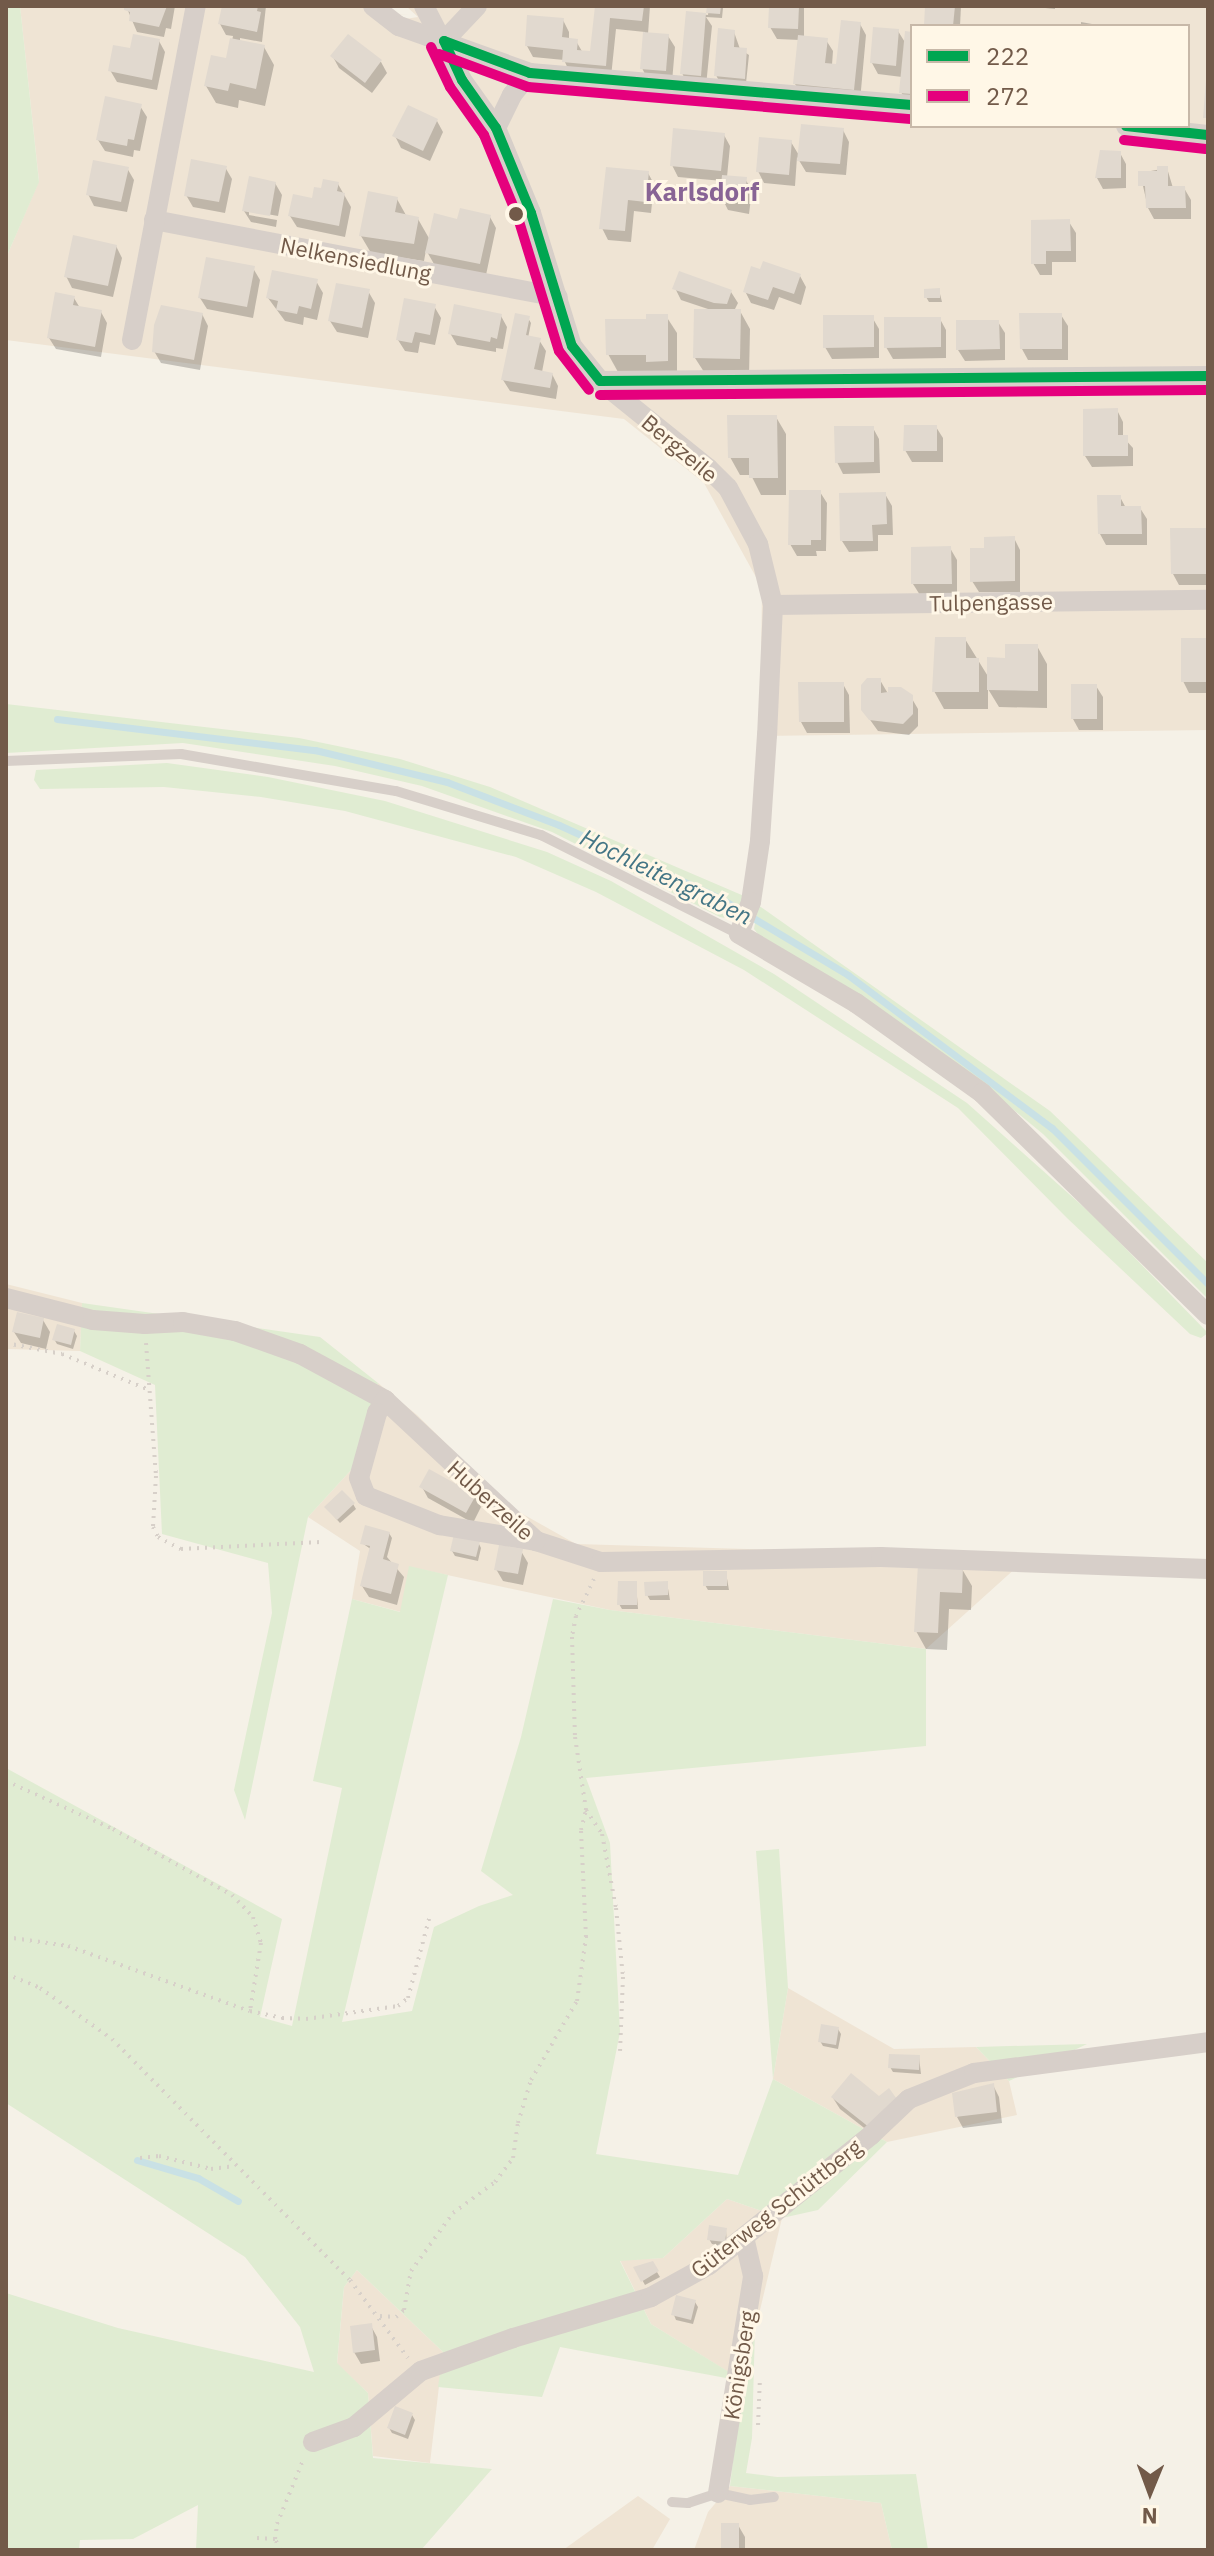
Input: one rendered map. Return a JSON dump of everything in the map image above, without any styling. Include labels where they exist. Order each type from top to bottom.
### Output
[{"type":"street","points":[[132,340],[196,6]]},
{"type":"street","points":[[373,6],[399,26],[530,73],[910,105]]},
{"type":"street","points":[[444,41],[477,6]]},
{"type":"street","name":"Bergzeile","points":[[426,7],[462,80],[496,128],[531,213],[572,346],[600,381],[708,468],[728,488],[758,544],[773,605],[760,841],[751,902],[742,930]]},
{"type":"street","points":[[496,128],[512,95],[530,73]]},
{"type":"street","points":[[1144,128],[1208,135]]},
{"type":"street","name":"Nelkensiedlung","points":[[154,220],[558,297]]},
{"type":"street","points":[[600,381],[1208,376]]},
{"type":"street","name":"Tulpengasse","points":[[773,605],[1208,600]]},
{"type":"street","points":[[742,930],[856,1003],[982,1093],[1208,1315]]},
{"type":"street","name":"Huberzeile","points":[[6,1298],[93,1320],[145,1324],[183,1322],[235,1331],[300,1354],[385,1400],[536,1541],[601,1562],[881,1557],[1208,1569]]},
{"type":"street","points":[[385,1400],[377,1413],[359,1478],[366,1496],[439,1525],[536,1541]]},
{"type":"street","name":"Güterweg Schüttberg","points":[[313,2442],[354,2427],[421,2371],[513,2338],[651,2297],[709,2265],[871,2135],[909,2099],[974,2073],[1208,2042]]},
{"type":"street","name":"Königsberg","points":[[718,2493],[753,2276],[744,2238]]},
{"type":"lane","points":[[6,761],[181,754],[396,791],[541,835],[742,930]]},
{"type":"lane","points":[[672,2502],[688,2503],[718,2493],[750,2500],[774,2497]]},
{"type":"path","points":[[145,1324],[147,1389],[156,1476],[153,1527],[158,1537],[181,1549],[321,1542]]},
{"type":"path","points":[[6,1343],[62,1354],[147,1389]]},
{"type":"path","points":[[380,2316],[396,2317],[404,2310],[411,2271],[453,2213],[495,2182],[513,2158],[518,2123],[531,2080],[577,2001],[586,1937],[581,1830],[586,1810],[575,1737],[572,1637],[576,1616],[601,1562]]},
{"type":"path","points":[[6,1781],[113,1829],[232,1895],[253,1917],[261,1943],[250,2011]]},
{"type":"path","points":[[586,1810],[602,1834],[616,1908],[623,1977],[620,2051]]},
{"type":"path","points":[[6,1937],[68,1946],[250,2011],[282,2018],[306,2019],[398,2006],[408,1998],[429,1919]]},
{"type":"path","points":[[6,1974],[40,1988],[112,2039],[350,2280],[380,2316],[396,2347],[421,2371]]},
{"type":"path","points":[[140,2158],[159,2156],[211,2169],[235,2166]]},
{"type":"path","points":[[280,2550],[275,2539],[277,2524],[299,2466]]},
{"type":"path","points":[[257,2538],[275,2539]]},
{"type":"shaded area","points":[[20,6],[387,6],[405,19],[418,17],[406,6],[1208,6],[1208,730],[760,736],[762,588],[704,483],[624,419],[6,340],[6,258],[39,181]]},
{"type":"shaded area","points":[[6,1284],[82,1303],[80,1351],[6,1349]]},
{"type":"shaded area","points":[[378,1383],[417,1415],[512,1508],[576,1544],[1028,1557],[926,1649],[610,1610],[410,1567],[401,1612],[352,1599],[360,1551],[308,1517],[352,1469]]},
{"type":"shaded area","points":[[788,1988],[894,2049],[976,2047],[1009,2081],[1017,2115],[887,2142],[773,2079]]},
{"type":"shaded area","points":[[727,2199],[782,2218],[743,2381],[651,2324],[620,2260],[663,2258]]},
{"type":"shaded area","points":[[357,2270],[443,2352],[430,2463],[373,2456],[368,2393],[337,2364],[344,2287]]},
{"type":"shaded area","points":[[730,2486],[881,2503],[892,2550],[694,2550],[708,2512]]},
{"type":"shaded area","points":[[638,2496],[670,2519],[652,2550],[563,2550]]},
{"type":"green space","points":[[6,6],[20,6],[39,182],[6,258]]},
{"type":"green space","points":[[6,704],[299,738],[400,759],[490,787],[744,896],[737,913],[730,919],[720,917],[552,832],[422,786],[335,766],[183,743],[6,753]]},
{"type":"green space","points":[[167,763],[268,777],[385,801],[547,852],[611,881],[774,974],[967,1103],[1096,1218],[1208,1333],[1201,1338],[1190,1334],[1067,1218],[958,1108],[744,970],[596,892],[516,857],[345,811],[261,797],[164,787],[40,789],[34,780],[36,770]]},
{"type":"green space","points":[[758,905],[1050,1111],[1208,1263],[1208,1299],[1043,1134],[1009,1106],[883,1011],[758,934],[754,929]]},
{"type":"green space","points":[[82,1303],[320,1337],[378,1383],[352,1469],[308,1517],[245,1820],[234,1790],[272,1613],[268,1563],[162,1534],[155,1385],[80,1351]]},
{"type":"green space","points":[[409,1566],[448,1575],[342,2022],[412,2011],[434,1927],[479,1906],[513,1895],[481,1871],[521,1737],[553,1599],[610,1610],[926,1649],[926,1746],[586,1778],[610,1843],[620,2032],[596,2154],[738,2175],[773,2079],[887,2142],[818,2210],[782,2218],[727,2199],[663,2258],[620,2261],[651,2324],[742,2380],[755,2328],[752,2438],[746,2473],[777,2477],[916,2474],[928,2550],[892,2550],[881,2503],[730,2486],[742,2381],[560,2347],[542,2397],[438,2387],[443,2352],[357,2270],[344,2287],[337,2363],[368,2393],[373,2458],[492,2469],[421,2550],[196,2550],[198,2505],[133,2539],[80,2540],[79,2550],[6,2550],[6,2293],[118,2328],[314,2372],[300,2327],[245,2257],[6,2103],[6,1768],[282,1919],[260,2017],[292,2026],[342,1788],[313,1781],[352,1599],[400,1612]]},
{"type":"green space","points":[[779,1849],[788,1988],[773,2079],[756,1851]]},
{"type":"green space","points":[[1087,2044],[1009,2081],[976,2047]]},
{"type":"building","points":[[124,6],[167,6],[159,27],[129,21],[130,12],[124,10]]},
{"type":"building","points":[[222,6],[258,6],[257,11],[261,12],[257,32],[218,24]]},
{"type":"building","points":[[595,6],[644,6],[642,21],[610,18],[606,66],[562,62],[563,50],[525,46],[527,15],[564,18],[562,37],[578,39],[577,50],[590,51]]},
{"type":"building","points":[[707,6],[721,6],[720,14],[706,13]]},
{"type":"building","points":[[769,6],[799,6],[798,29],[768,28]]},
{"type":"building","points":[[925,6],[955,6],[953,24],[924,24]]},
{"type":"building","points":[[686,11],[706,13],[701,76],[680,74]]},
{"type":"building","points":[[841,20],[861,22],[854,90],[793,84],[798,35],[828,38],[825,63],[836,64]]},
{"type":"building","points":[[873,27],[899,29],[896,66],[870,63]]},
{"type":"building","points":[[718,28],[735,30],[734,47],[747,48],[745,79],[714,76]]},
{"type":"building","points":[[905,31],[910,32],[910,94],[899,93]]},
{"type":"building","points":[[643,32],[669,34],[666,71],[640,69]]},
{"type":"building","points":[[133,34],[160,39],[152,80],[108,71],[113,45],[130,48]]},
{"type":"building","points":[[348,34],[382,60],[365,83],[330,56]]},
{"type":"building","points":[[230,38],[265,45],[256,89],[230,83],[228,91],[204,86],[211,55],[226,58]]},
{"type":"building","points":[[1206,80],[1208,118],[1203,118]]},
{"type":"building","points":[[105,96],[142,104],[134,140],[128,139],[127,146],[96,140]]},
{"type":"building","points":[[408,105],[438,119],[423,151],[392,136]]},
{"type":"building","points":[[801,124],[844,128],[840,164],[797,161]]},
{"type":"building","points":[[673,128],[725,133],[721,171],[670,166]]},
{"type":"building","points":[[759,137],[792,140],[789,175],[756,172]]},
{"type":"building","points":[[1100,150],[1121,151],[1121,178],[1095,178]]},
{"type":"building","points":[[191,159],[227,166],[219,202],[184,196]]},
{"type":"building","points":[[93,160],[129,167],[121,202],[86,195]]},
{"type":"building","points":[[1157,166],[1168,166],[1168,186],[1185,186],[1186,208],[1146,208],[1145,186],[1138,186],[1138,171],[1157,171]]},
{"type":"building","points":[[606,167],[649,171],[646,202],[628,200],[625,231],[599,229]]},
{"type":"building","points":[[722,175],[747,177],[744,204],[720,198]]},
{"type":"building","points":[[249,176],[276,182],[270,216],[242,211]]},
{"type":"building","points":[[323,179],[339,182],[337,191],[345,193],[339,226],[288,216],[293,194],[312,198],[314,187],[321,188]]},
{"type":"building","points":[[368,191],[398,197],[395,212],[419,217],[414,244],[359,236]]},
{"type":"building","points":[[460,208],[491,215],[480,264],[425,253],[434,213],[457,219]]},
{"type":"building","points":[[1070,219],[1071,251],[1046,251],[1046,264],[1031,264],[1031,220]]},
{"type":"building","points":[[73,235],[117,245],[108,286],[64,277]]},
{"type":"building","points":[[206,257],[255,266],[247,307],[198,298]]},
{"type":"building","points":[[763,261],[801,274],[794,294],[773,287],[768,300],[743,292],[751,266],[760,269]]},
{"type":"building","points":[[272,270],[318,279],[311,309],[299,306],[297,314],[276,310],[278,301],[266,298]]},
{"type":"building","points":[[679,271],[732,290],[727,304],[714,303],[672,289]]},
{"type":"building","points":[[336,283],[370,289],[362,328],[328,321]]},
{"type":"building","points":[[940,288],[940,298],[924,298],[924,289]]},
{"type":"building","points":[[55,292],[75,296],[73,305],[102,310],[95,347],[47,338]]},
{"type":"building","points":[[404,298],[436,304],[430,335],[415,332],[412,343],[396,340]]},
{"type":"building","points":[[454,304],[502,314],[497,339],[491,337],[490,342],[448,334]]},
{"type":"building","points":[[161,305],[203,313],[194,360],[152,352],[154,325]]},
{"type":"building","points":[[694,309],[741,309],[740,359],[693,358]]},
{"type":"building","points":[[515,313],[530,316],[526,335],[541,338],[534,369],[553,373],[550,388],[501,380]]},
{"type":"building","points":[[1019,313],[1062,313],[1062,349],[1020,349]]},
{"type":"building","points":[[646,314],[668,314],[668,361],[646,362],[646,355],[606,355],[605,319],[646,319]]},
{"type":"building","points":[[823,315],[874,315],[874,347],[823,348]]},
{"type":"building","points":[[884,317],[941,317],[941,347],[884,348]]},
{"type":"building","points":[[956,320],[999,320],[1000,349],[956,350]]},
{"type":"building","points":[[1118,408],[1118,435],[1128,435],[1128,456],[1083,456],[1083,409]]},
{"type":"building","points":[[727,415],[777,415],[778,478],[749,478],[749,458],[728,458]]},
{"type":"building","points":[[904,425],[937,425],[937,451],[903,451]]},
{"type":"building","points":[[834,426],[874,426],[874,462],[835,463]]},
{"type":"building","points":[[789,490],[821,490],[821,540],[811,540],[811,545],[788,545]]},
{"type":"building","points":[[886,492],[887,524],[872,525],[873,541],[840,541],[839,493]]},
{"type":"building","points":[[1097,495],[1121,495],[1121,506],[1141,506],[1142,534],[1098,534]]},
{"type":"building","points":[[1170,528],[1206,528],[1207,574],[1171,574]]},
{"type":"building","points":[[1015,536],[1015,581],[970,582],[970,548],[984,548],[984,537]]},
{"type":"building","points":[[951,546],[952,584],[911,584],[911,547]]},
{"type":"building","points":[[935,637],[966,637],[966,658],[979,658],[979,692],[932,692]]},
{"type":"building","points":[[1181,638],[1208,638],[1208,682],[1181,682]]},
{"type":"building","points":[[1005,644],[1038,644],[1038,691],[987,690],[987,657],[1005,658]]},
{"type":"building","points":[[867,678],[881,678],[881,693],[888,692],[888,687],[901,687],[913,695],[913,714],[903,724],[869,720],[861,710],[861,685]]},
{"type":"building","points":[[798,682],[844,682],[844,722],[799,722]]},
{"type":"building","points":[[1071,684],[1097,684],[1097,719],[1071,719]]},
{"type":"building","points":[[17,1312],[44,1318],[40,1338],[12,1332]]},
{"type":"building","points":[[57,1324],[75,1329],[71,1345],[52,1340]]},
{"type":"building","points":[[429,1469],[476,1495],[466,1513],[419,1487]]},
{"type":"building","points":[[342,1490],[355,1503],[337,1520],[324,1507]]},
{"type":"building","points":[[365,1525],[390,1532],[383,1559],[399,1564],[391,1594],[360,1586],[370,1546],[360,1544]]},
{"type":"building","points":[[454,1534],[480,1541],[476,1557],[450,1551]]},
{"type":"building","points":[[499,1545],[523,1549],[518,1574],[494,1570]]},
{"type":"building","points":[[918,1564],[963,1567],[962,1593],[940,1592],[938,1633],[914,1632]]},
{"type":"building","points":[[703,1571],[727,1571],[727,1586],[703,1586]]},
{"type":"building","points":[[618,1581],[637,1581],[637,1605],[617,1605]]},
{"type":"building","points":[[668,1581],[668,1595],[645,1596],[644,1582]]},
{"type":"building","points":[[821,2024],[839,2027],[836,2045],[818,2042]]},
{"type":"building","points":[[889,2054],[920,2055],[919,2070],[888,2068]]},
{"type":"building","points":[[851,2073],[879,2096],[889,2088],[899,2102],[870,2128],[831,2097]]},
{"type":"building","points":[[994,2083],[997,2112],[955,2117],[952,2093]]},
{"type":"building","points":[[709,2225],[727,2228],[725,2242],[707,2240]]},
{"type":"building","points":[[653,2261],[659,2271],[641,2282],[633,2267]]},
{"type":"building","points":[[676,2295],[696,2300],[691,2320],[671,2315]]},
{"type":"building","points":[[372,2323],[375,2350],[353,2353],[350,2326]]},
{"type":"building","points":[[395,2406],[413,2413],[405,2435],[387,2428]]},
{"type":"building","points":[[721,2523],[739,2523],[739,2550],[721,2550]]},
{"type":"waterway","name":"Hochleitengraben","points":[[57,719],[315,750],[447,782],[559,825],[720,898],[848,975],[1052,1128],[1208,1284]]},
{"type":"waterway","points":[[137,2160],[198,2178],[238,2201]]},
{"type":"transit line","name":"222","points":[[444,41],[530,73],[910,105]]},
{"type":"transit line","name":"222","points":[[444,41],[462,80],[496,128],[531,213],[572,346],[600,381]]},
{"type":"transit line","name":"272","points":[[431,47],[450,87],[484,135],[518,218],[559,351],[589,390]]},
{"type":"transit line","name":"272","points":[[439,54],[528,87],[910,119]]},
{"type":"transit line","name":"222","points":[[1144,128],[1208,135]]},
{"type":"transit line","name":"272","points":[[1124,140],[1206,149]]},
{"type":"transit line","name":"222","points":[[600,381],[1208,376]]},
{"type":"transit line","name":"272","points":[[600,395],[1208,390]]},
{"type":"district","name":"Karlsdorf","points":[[702,192]]}]
